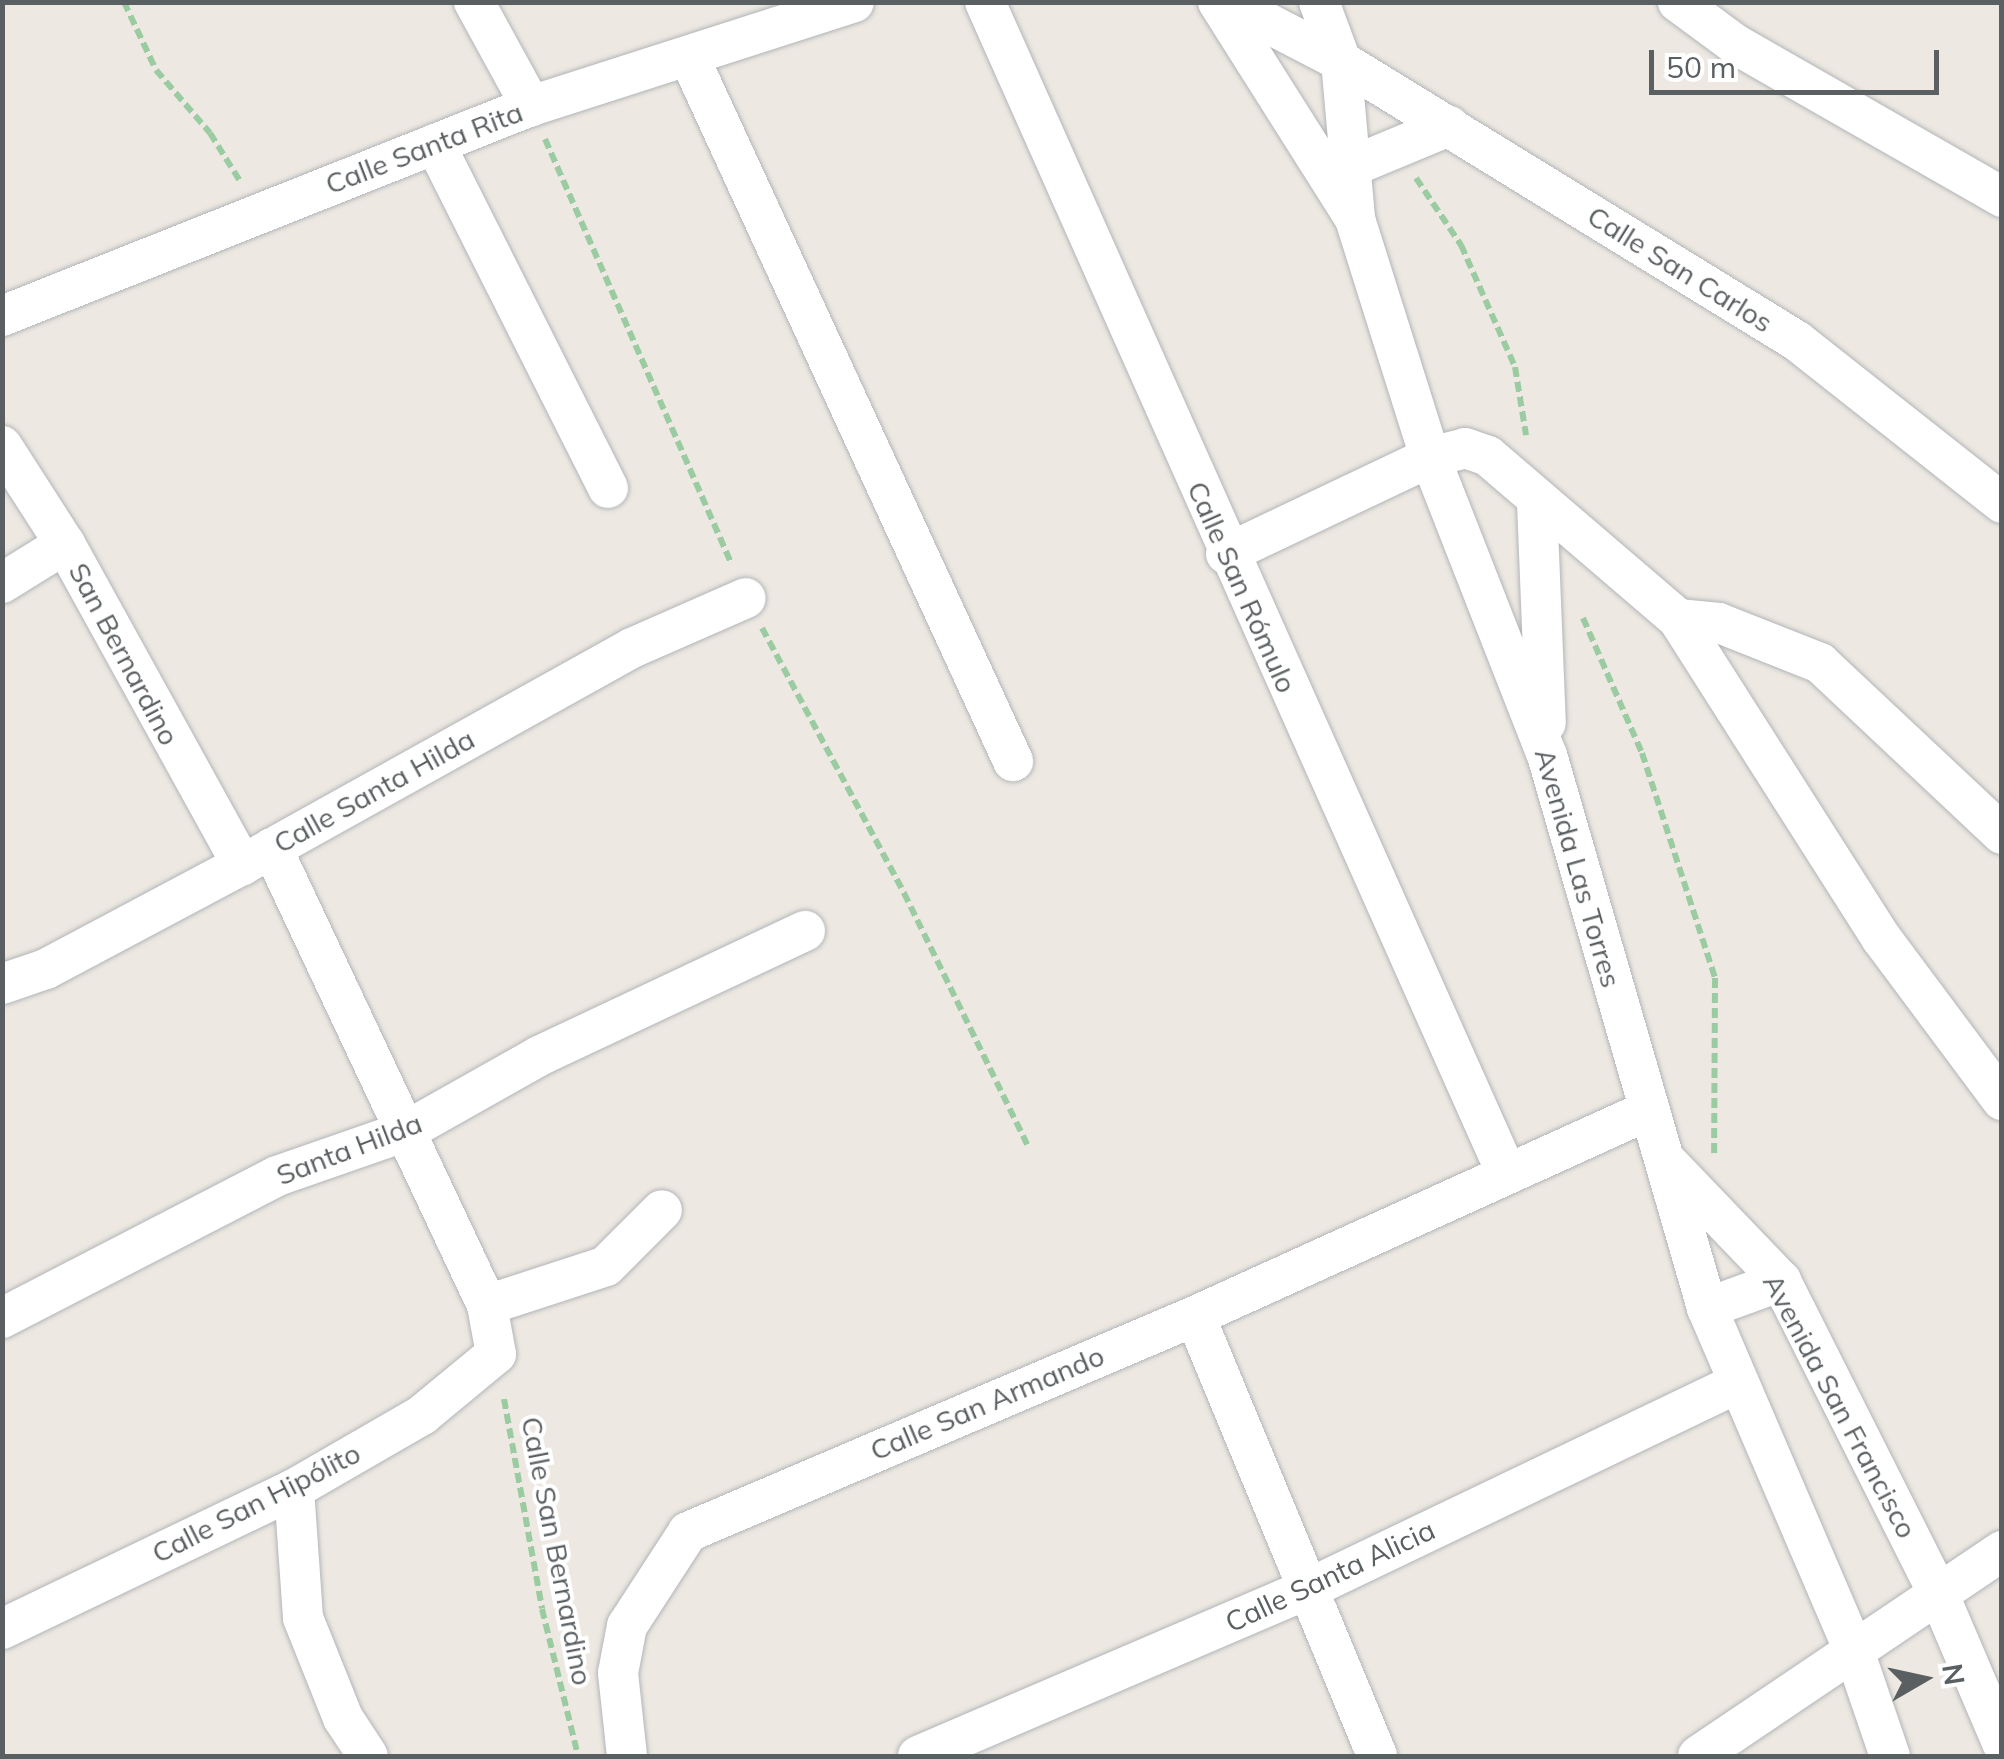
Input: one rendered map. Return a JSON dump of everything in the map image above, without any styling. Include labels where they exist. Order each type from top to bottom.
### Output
[{"type":"street","points":[[474,2],[531,106]]},
{"type":"street","name":"Calle Santa Rita","points":[[2,316],[531,106],[690,58],[854,2]]},
{"type":"street","name":"Calle San Rómulo","points":[[985,2],[1226,554],[1505,1170]]},
{"type":"street","name":"Avenida Las Torres","points":[[1218,2],[1280,106],[1355,219],[1430,457],[1547,755],[1647,1111],[1668,1162],[1707,1308],[1736,1384],[1854,1654],[1890,1756]]},
{"type":"street","name":"Calle San Carlos","points":[[1226,2],[1341,62],[1449,126],[1797,341],[2002,503]]},
{"type":"street","points":[[1319,2],[1341,62],[1355,165],[1355,219]]},
{"type":"street","points":[[1678,2],[1735,44],[2002,198]]},
{"type":"street","points":[[1280,106],[1284,32]]},
{"type":"street","points":[[690,58],[1013,761]]},
{"type":"street","points":[[1355,165],[1449,126]]},
{"type":"street","points":[[435,144],[608,488]]},
{"type":"street","name":"San Bernardino","points":[[2,446],[257,856],[406,1131],[487,1305],[496,1354]]},
{"type":"street","points":[[1226,554],[1430,457],[1465,448],[1488,456],[1537,502],[1678,619],[1882,939],[1995,1076]]},
{"type":"street","points":[[1537,502],[1547,755]]},
{"type":"street","points":[[2,583],[66,544]]},
{"type":"street","name":"Calle Santa Hilda","points":[[2,984],[46,969],[632,648],[746,598]]},
{"type":"street","points":[[1678,619],[1719,623],[1820,663],[2002,834]]},
{"type":"street","name":"Santa Hilda","points":[[2,1318],[277,1176],[406,1131],[538,1056],[805,931]]},
{"type":"street","name":"Calle San Armando","points":[[626,1756],[618,1673],[627,1626],[688,1532],[1195,1316],[1505,1170],[1647,1111]]},
{"type":"street","name":"Avenida San Francisco","points":[[1668,1162],[1781,1281],[1939,1596],[2002,1744]]},
{"type":"street","points":[[487,1305],[606,1266],[662,1210]]},
{"type":"street","points":[[1707,1308],[1781,1281]]},
{"type":"street","points":[[1195,1316],[1377,1756]]},
{"type":"street","name":"Calle San Hipólito","points":[[2,1629],[294,1489],[422,1414],[496,1354]]},
{"type":"street","name":"Calle Santa Alicia","points":[[918,1756],[1310,1588],[1736,1384]]},
{"type":"street","points":[[294,1489],[303,1618],[343,1718],[368,1756]]},
{"type":"street","points":[[1698,1756],[2002,1551]]},
{"type":"path","points":[[124,2],[156,70],[210,133],[259,212]]},
{"type":"path","points":[[1396,148],[1461,246],[1514,367],[1537,502]]},
{"type":"path","points":[[1580,611],[1642,754],[1715,978],[1713,1206]]},
{"type":"path","name":"Calle San Bernardino","points":[[496,1354],[542,1609],[578,1756]]}]
